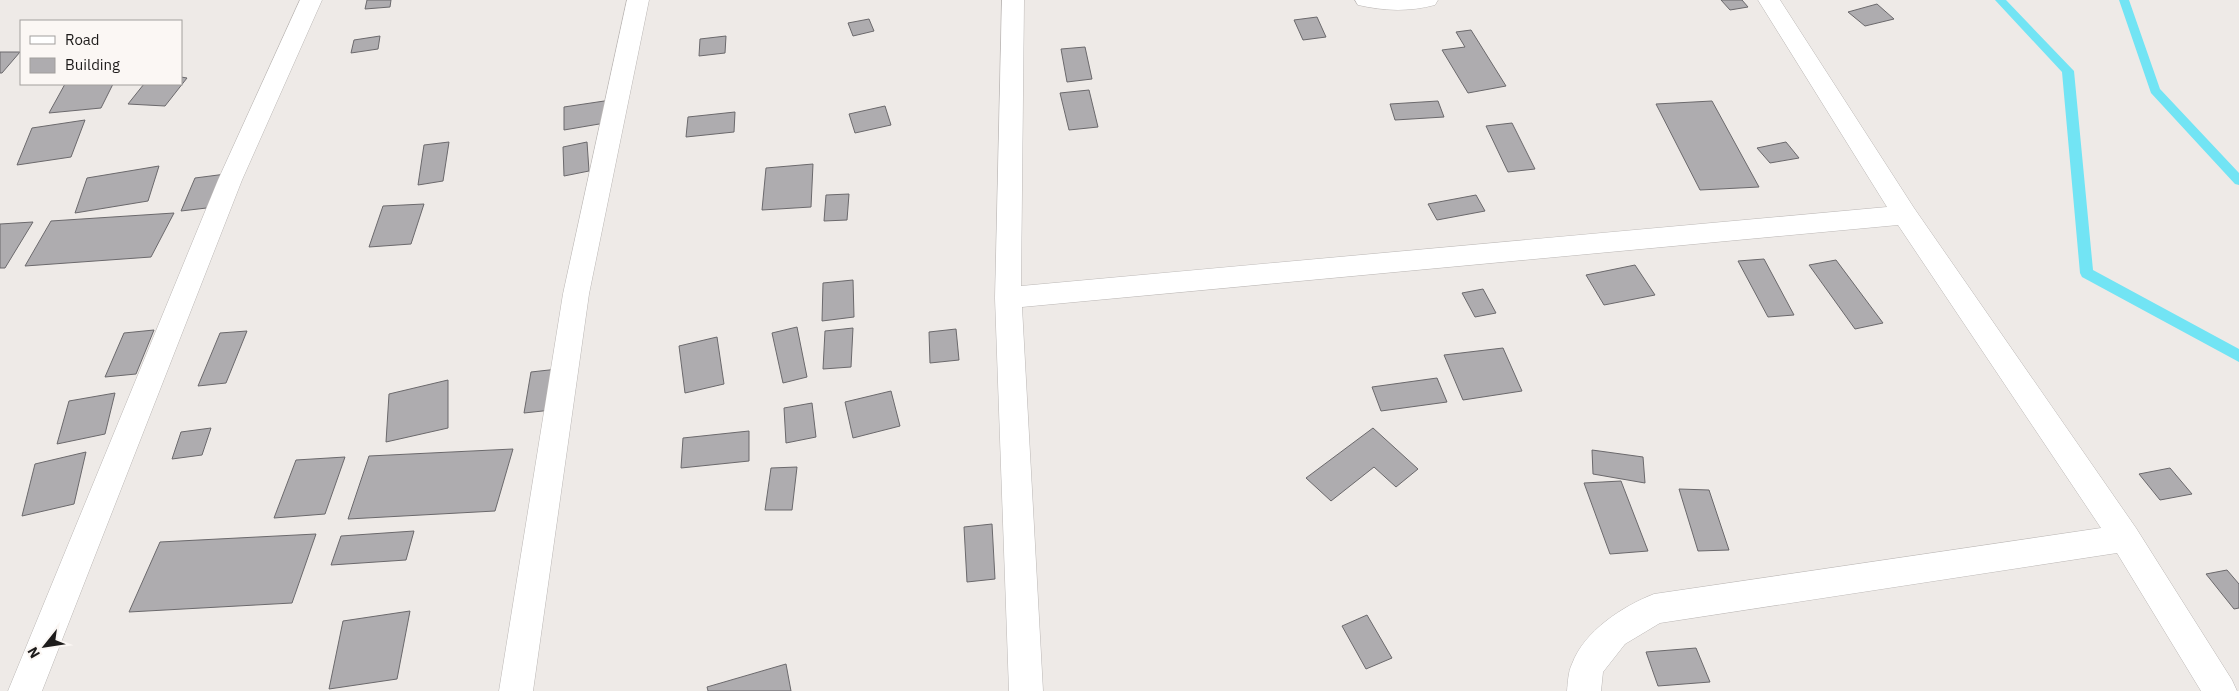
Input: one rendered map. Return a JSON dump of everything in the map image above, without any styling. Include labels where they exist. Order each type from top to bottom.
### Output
[{"type":"street","points":[[25,691],[230,180],[311,0]]},
{"type":"street","points":[[516,691],[576,294],[638,0]]},
{"type":"street","points":[[1013,0],[1008,298],[1026,691]]},
{"type":"street","points":[[1366,0],[1383,4],[1427,0]]},
{"type":"street","points":[[1769,0],[1905,215],[2125,538],[2220,691]]},
{"type":"street","points":[[1008,298],[1905,215]]},
{"type":"street","points":[[1584,691],[1587,666],[1614,633],[1654,609],[2125,538]]},
{"type":"building","points":[[367,0],[391,0],[390,7],[365,9]]},
{"type":"building","points":[[1721,0],[1742,0],[1748,7],[1730,10]]},
{"type":"building","points":[[1877,4],[1894,19],[1865,26],[1848,12]]},
{"type":"building","points":[[1317,17],[1326,37],[1303,40],[1294,20]]},
{"type":"building","points":[[869,19],[874,31],[853,36],[848,23]]},
{"type":"building","points":[[1471,30],[1506,86],[1468,93],[1442,50],[1465,47],[1456,32]]},
{"type":"building","points":[[380,36],[378,49],[351,53],[354,40]]},
{"type":"building","points":[[726,36],[725,53],[699,56],[700,39]]},
{"type":"building","points":[[1085,47],[1092,79],[1067,82],[1061,49]]},
{"type":"building","points":[[0,52],[20,52],[2,73],[0,73]]},
{"type":"building","points":[[182,77],[187,78],[182,84]]},
{"type":"building","points":[[64,85],[112,85],[101,108],[49,113]]},
{"type":"building","points":[[143,85],[182,85],[165,106],[128,104]]},
{"type":"building","points":[[1089,90],[1098,127],[1069,130],[1060,93]]},
{"type":"building","points":[[611,100],[611,122],[564,130],[564,107]]},
{"type":"building","points":[[1438,101],[1444,117],[1395,120],[1390,104]]},
{"type":"building","points":[[1712,101],[1759,187],[1700,190],[1656,104]]},
{"type":"building","points":[[885,106],[891,125],[855,133],[849,114]]},
{"type":"building","points":[[735,112],[734,132],[686,137],[688,117]]},
{"type":"building","points":[[85,120],[71,157],[17,165],[32,128]]},
{"type":"building","points":[[1512,123],[1535,169],[1508,172],[1486,126]]},
{"type":"building","points":[[449,142],[443,181],[418,185],[424,145]]},
{"type":"building","points":[[587,142],[589,171],[564,176],[563,147]]},
{"type":"building","points":[[1786,142],[1799,158],[1770,163],[1757,148]]},
{"type":"building","points":[[813,164],[811,207],[762,210],[766,168]]},
{"type":"building","points":[[159,166],[148,201],[75,213],[87,178]]},
{"type":"building","points":[[226,174],[215,207],[181,211],[195,178]]},
{"type":"building","points":[[849,194],[847,220],[824,221],[826,195]]},
{"type":"building","points":[[1476,195],[1485,211],[1437,220],[1428,204]]},
{"type":"building","points":[[424,204],[411,244],[369,247],[383,206]]},
{"type":"building","points":[[174,213],[151,257],[25,266],[51,221]]},
{"type":"building","points":[[33,222],[5,268],[0,268],[0,224]]},
{"type":"building","points":[[1764,259],[1794,315],[1768,317],[1738,261]]},
{"type":"building","points":[[1836,260],[1883,323],[1855,329],[1809,265]]},
{"type":"building","points":[[1635,265],[1655,295],[1604,305],[1586,275]]},
{"type":"building","points":[[853,280],[854,317],[822,321],[823,283]]},
{"type":"building","points":[[1483,289],[1496,313],[1475,317],[1462,293]]},
{"type":"building","points":[[797,327],[807,377],[783,383],[772,333]]},
{"type":"building","points":[[853,328],[851,367],[823,369],[825,331]]},
{"type":"building","points":[[956,329],[959,360],[930,363],[929,332]]},
{"type":"building","points":[[154,330],[136,374],[105,377],[124,333]]},
{"type":"building","points":[[247,331],[226,383],[198,386],[220,333]]},
{"type":"building","points":[[717,337],[724,384],[685,393],[679,346]]},
{"type":"building","points":[[1503,348],[1522,391],[1463,400],[1444,355]]},
{"type":"building","points":[[558,369],[552,410],[524,413],[531,372]]},
{"type":"building","points":[[1437,378],[1447,402],[1381,411],[1372,387]]},
{"type":"building","points":[[448,380],[448,428],[386,442],[389,394]]},
{"type":"building","points":[[891,391],[900,426],[853,438],[845,402]]},
{"type":"building","points":[[115,393],[105,434],[57,444],[69,401]]},
{"type":"building","points":[[812,403],[816,437],[786,443],[784,408]]},
{"type":"building","points":[[211,428],[202,455],[172,459],[181,432]]},
{"type":"building","points":[[1373,428],[1418,469],[1396,487],[1374,467],[1331,501],[1306,478]]},
{"type":"building","points":[[749,431],[749,461],[681,468],[683,438]]},
{"type":"building","points":[[513,449],[495,511],[348,519],[369,456]]},
{"type":"building","points":[[1592,450],[1643,457],[1645,483],[1593,474]]},
{"type":"building","points":[[86,452],[74,504],[22,516],[35,464]]},
{"type":"building","points":[[345,457],[325,514],[274,518],[296,460]]},
{"type":"building","points":[[797,467],[792,510],[765,510],[771,468]]},
{"type":"building","points":[[2170,468],[2192,494],[2160,500],[2139,474]]},
{"type":"building","points":[[1621,481],[1648,551],[1610,554],[1584,483]]},
{"type":"building","points":[[1679,489],[1709,490],[1729,550],[1698,551]]},
{"type":"building","points":[[992,524],[995,579],[967,582],[964,527]]},
{"type":"building","points":[[414,531],[406,560],[331,565],[341,536]]},
{"type":"building","points":[[316,534],[292,603],[129,612],[160,542]]},
{"type":"building","points":[[2227,570],[2239,584],[2239,608],[2234,609],[2206,574]]},
{"type":"building","points":[[410,611],[397,679],[329,689],[343,621]]},
{"type":"building","points":[[1367,615],[1392,658],[1366,669],[1342,626]]},
{"type":"building","points":[[1696,648],[1710,682],[1658,686],[1646,652]]},
{"type":"building","points":[[786,664],[791,691],[708,691],[707,687]]},
{"type":"waterway","points":[[2000,0],[2068,71],[2087,273],[2239,356]]},
{"type":"waterway","points":[[2124,0],[2155,90],[2239,181]]}]
